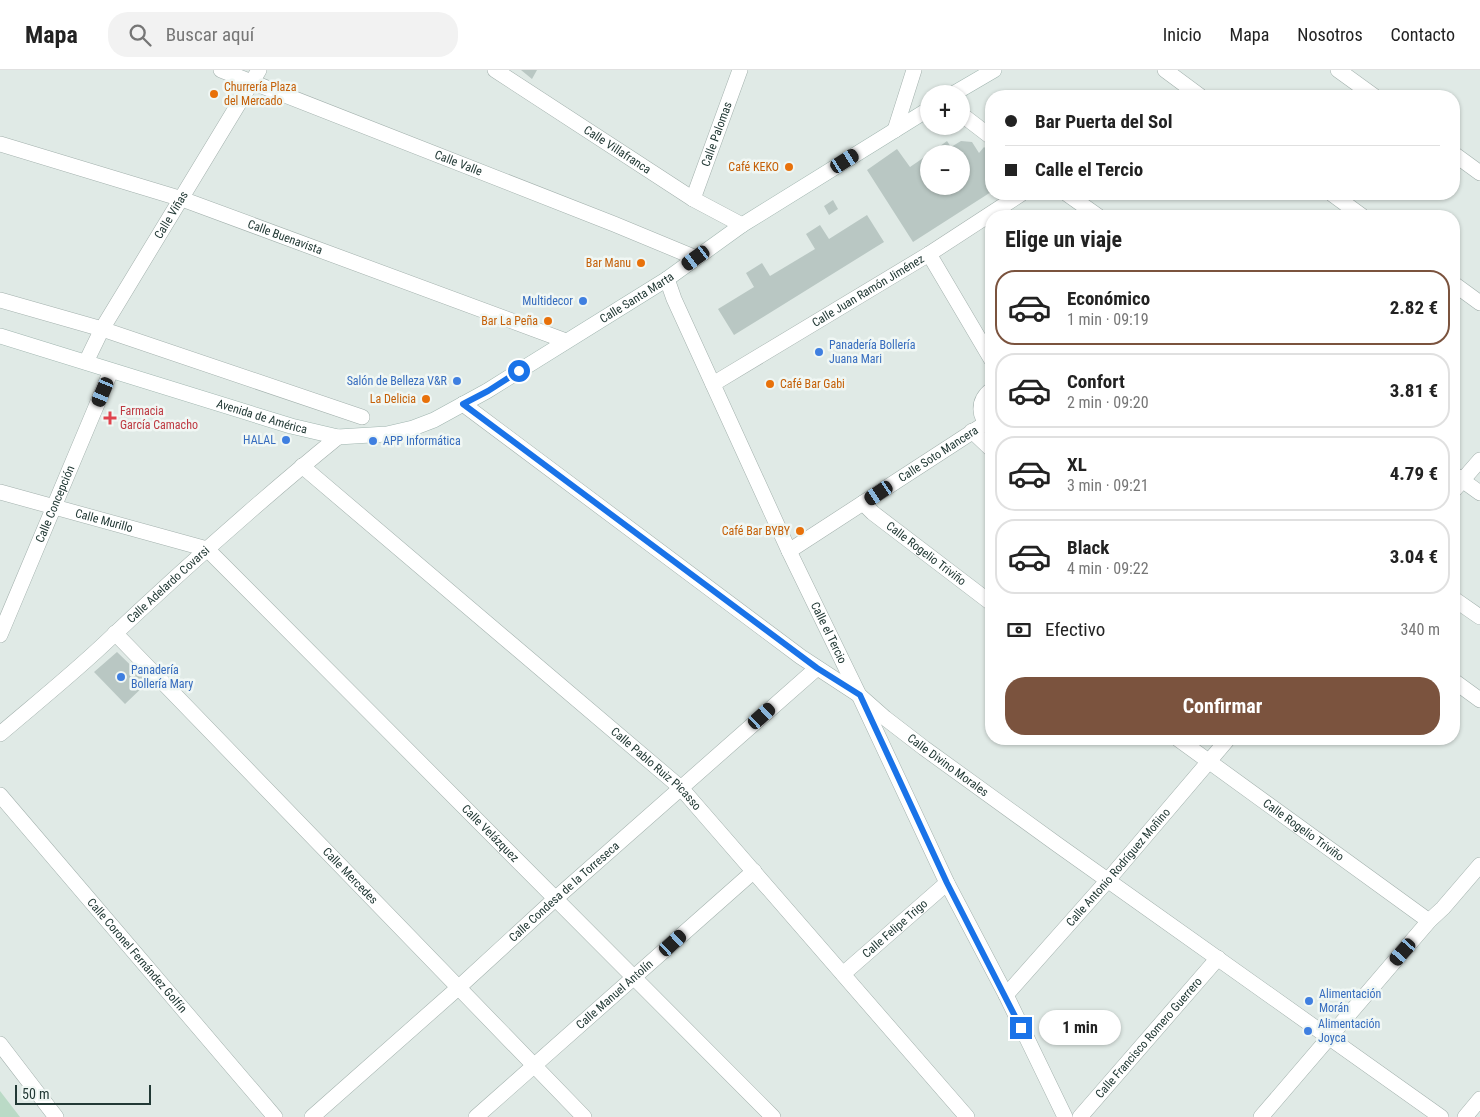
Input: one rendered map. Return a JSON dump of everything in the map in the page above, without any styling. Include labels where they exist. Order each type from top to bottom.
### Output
[{"type":"street","name":"Calle Valle","points":[[221,70],[256,76],[696,258]]},
{"type":"street","name":"Calle Villafranca","points":[[495,70],[693,200],[742,225]]},
{"type":"street","name":"Calle Palomas","points":[[693,200],[740,70]]},
{"type":"street","points":[[895,130],[914,70]]},
{"type":"street","points":[[969,85],[994,70]]},
{"type":"street","points":[[1165,70],[1192,90]]},
{"type":"street","points":[[1338,70],[1366,90]]},
{"type":"street","name":"Calle Viñas","points":[[86,362],[102,329],[256,76]]},
{"type":"street","name":"Calle Santa Marta","points":[[413,428],[434,420],[488,391],[667,279],[742,225],[920,115]]},
{"type":"street","points":[[970,121],[985,132]]},
{"type":"street","name":"Calle Buenavista","points":[[0,144],[182,199],[566,341]]},
{"type":"street","points":[[1460,158],[1480,173]]},
{"type":"street","name":"Calle Juan Ramón Jiménez","points":[[996,210],[1012,200]]},
{"type":"street","points":[[1075,200],[1090,210]]},
{"type":"street","points":[[1340,200],[1354,210]]},
{"type":"street","name":"Calle Juan Ramón Jiménez","points":[[713,384],[929,254],[985,217]]},
{"type":"street","points":[[929,254],[985,349]]},
{"type":"street","name":"Calle el Tercio","points":[[667,279],[674,299],[789,551],[860,695],[947,883],[1006,996],[1064,1117]]},
{"type":"street","points":[[1460,288],[1480,303]]},
{"type":"street","points":[[0,300],[102,329],[362,417]]},
{"type":"street","name":"Avenida de América","points":[[0,336],[291,426],[338,437],[387,434],[413,428]]},
{"type":"street","name":"Calle Concepción","points":[[0,635],[55,507],[110,371]]},
{"type":"street","points":[[983,427],[980,407],[985,396]]},
{"type":"street","name":"Calle Divino Morales","points":[[463,404],[817,668],[860,695],[885,718],[924,748],[1441,1117]]},
{"type":"street","name":"Calle Soto Mancera","points":[[789,551],[983,427]]},
{"type":"street","name":"Calle Adelardo Covarsi","points":[[0,734],[207,549],[338,437]]},
{"type":"street","points":[[1460,479],[1480,460]]},
{"type":"street","name":"Calle Pablo Ruiz Picasso","points":[[302,466],[681,788],[967,1117]]},
{"type":"street","points":[[1460,483],[1480,493]]},
{"type":"street","name":"Calle Murillo","points":[[0,492],[207,549]]},
{"type":"street","name":"Calle Rogelio Triviño","points":[[863,503],[873,513],[985,598]]},
{"type":"street","name":"Calle Velázquez","points":[[207,549],[773,1117]]},
{"type":"street","points":[[1460,604],[1480,617]]},
{"type":"street","name":"Calle Mercedes","points":[[115,633],[584,1117]]},
{"type":"street","name":"Calle Condesa de la Torreseca","points":[[312,1117],[817,668]]},
{"type":"street","points":[[1460,686],[1480,700]]},
{"type":"street","name":"Calle Rogelio Triviño","points":[[1187,745],[1429,921]]},
{"type":"street","name":"Calle Antonio Rodríguez Moñino","points":[[1006,996],[1223,745]]},
{"type":"street","name":"Calle Coronel Fernández Golfín","points":[[0,795],[274,1117]]},
{"type":"street","points":[[1261,1117],[1429,921],[1443,908],[1480,865]]},
{"type":"street","name":"Calle Manuel Antolín","points":[[476,1117],[754,871]]},
{"type":"street","name":"Calle Felipe Trigo","points":[[843,974],[947,883]]},
{"type":"street","name":"Calle Francisco Romero Guerrero","points":[[1080,1117],[1218,958]]},
{"type":"street","points":[[0,1044],[56,1117]]},
{"type":"street","points":[[1465,1117],[1480,1099]]},
{"type":"green space","points":[[0,1091],[20,1117],[0,1117]]},
{"type":"building","points":[[521,70],[537,70],[532,79]]},
{"type":"building","points":[[947,141],[950,145],[941,145]]},
{"type":"building","points":[[961,141],[972,142],[979,153],[984,147],[985,196],[913,242],[867,170],[897,149],[910,167],[920,160],[920,195],[970,195],[970,145],[954,145]]},
{"type":"building","points":[[833,200],[838,209],[829,215],[824,206]]},
{"type":"building","points":[[867,215],[884,242],[734,335],[718,309],[754,287],[746,273],[762,263],[770,276],[815,249],[806,234],[820,225],[829,239]]},
{"type":"building","name":"Panadería Bollería Mary","points":[[117,652],[148,682],[125,704],[94,672]]},
{"type":"place","name":"Churrería Plaza del Mercado","points":[[214,94]]},
{"type":"place","name":"Café KEKO","points":[[789,167]]},
{"type":"place","name":"Bar Manu","points":[[641,263]]},
{"type":"place","name":"Multidecor","points":[[583,301]]},
{"type":"place","name":"Bar La Peña","points":[[548,321]]},
{"type":"place","name":"Panadería Bollería Juana Mari","points":[[819,352]]},
{"type":"place","name":"Salón de Belleza V&R","points":[[457,381]]},
{"type":"place","name":"Café Bar Gabi","points":[[770,384]]},
{"type":"place","name":"La Delicia","points":[[426,399]]},
{"type":"place","name":"Farmacia García Camacho","points":[[110,418]]},
{"type":"place","name":"HALAL","points":[[286,440]]},
{"type":"place","name":"APP Informática","points":[[373,441]]},
{"type":"place","name":"Café Bar BYBY","points":[[800,531]]},
{"type":"place","name":"Panadería Bollería Mary","points":[[121,677]]},
{"type":"place","name":"Alimentación Morán","points":[[1309,1001]]},
{"type":"place","name":"Alimentación Joyca","points":[[1308,1031]]},
{"type":"route","points":[[519,371],[463,404],[817,668],[860,695],[947,883],[1021,1028]]}]
